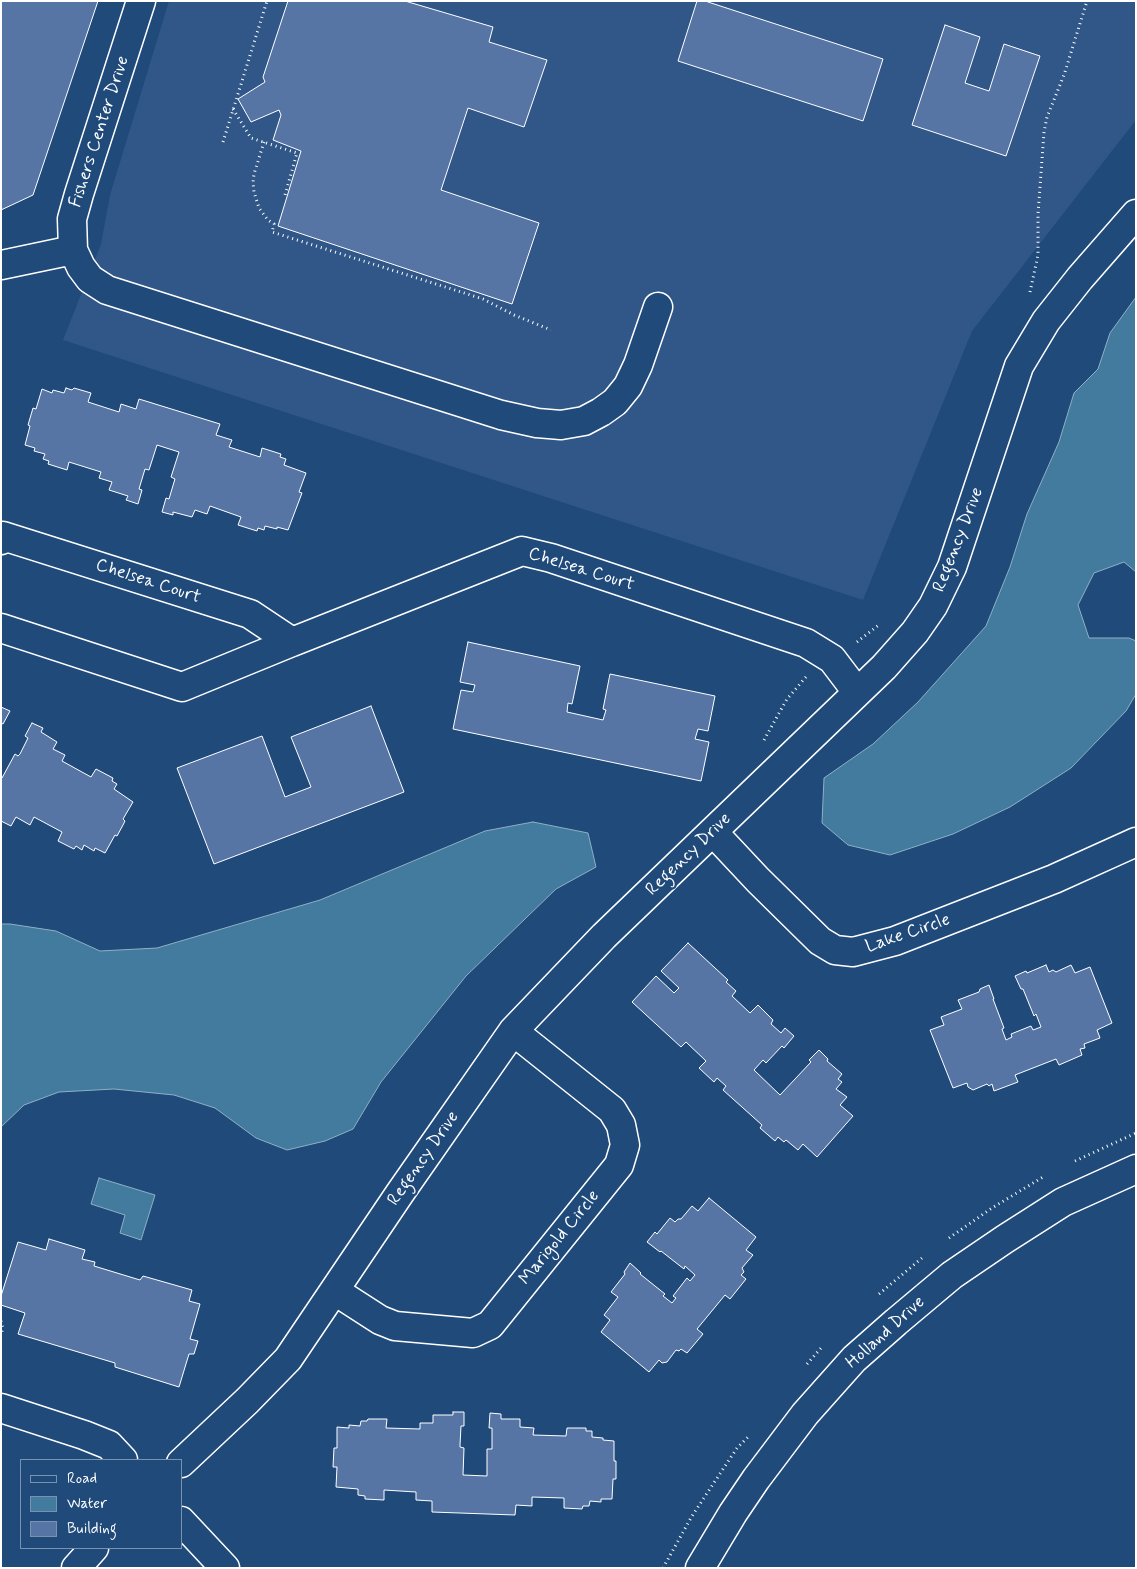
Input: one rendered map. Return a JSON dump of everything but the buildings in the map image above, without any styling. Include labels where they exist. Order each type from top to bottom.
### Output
[{"type":"street","name":"Fishers Center Drive","points":[[73,250],[72,219],[141,1]]},
{"type":"street","name":"Regency Drive","points":[[182,1462],[247,1401],[288,1359],[400,1193],[513,1031],[604,936],[884,666],[915,632],[932,606],[955,558],[1019,366],[1046,321],[1080,278],[1136,214]]},
{"type":"street","points":[[1,265],[73,250],[80,267],[90,279],[108,290],[501,415],[536,423],[560,425],[584,421],[615,402],[628,386],[638,365],[658,307]]},
{"type":"street","name":"Chelsea Court","points":[[1,540],[3,536],[250,614],[292,642]]},
{"type":"street","name":"Chelsea Court","points":[[1,628],[182,687],[522,551],[551,558],[806,643],[832,659],[857,692]]},
{"type":"street","name":"Lake Circle","points":[[713,832],[758,880],[820,941],[834,950],[853,952],[895,942],[1054,879],[1136,842]]},
{"type":"street","name":"Marigold Circle","points":[[335,1291],[380,1320],[395,1326],[473,1333],[490,1325],[619,1165],[625,1145],[621,1125],[612,1110],[513,1031]]},
{"type":"street","name":"Holland Drive","points":[[700,1568],[723,1528],[756,1479],[805,1414],[854,1359],[952,1275],[1005,1239],[1064,1202],[1136,1168]]},
{"type":"street","points":[[1,1408],[84,1435],[108,1445],[122,1459]]},
{"type":"street","points":[[182,1522],[225,1568]]},
{"type":"street","points":[[76,1568],[93,1549]]},
{"type":"path","points":[[223,142],[267,1]]},
{"type":"path","points":[[1028,297],[1033,283],[1038,255],[1038,214],[1044,132],[1047,117],[1064,75],[1087,1]]},
{"type":"path","points":[[233,108],[251,138],[297,153],[284,195]]},
{"type":"path","points":[[264,142],[253,182],[259,208],[268,220],[274,224],[272,232],[483,299],[514,315],[551,330]]},
{"type":"path","points":[[851,647],[886,618]]},
{"type":"path","points":[[761,744],[787,699],[812,671]]},
{"type":"path","points":[[1,1321],[3,1328],[1,1334]]},
{"type":"shaded area","points":[[169,1],[1136,1],[1136,120],[972,331],[863,600],[63,340],[101,244],[110,195]]},
{"type":"water","points":[[1136,297],[1136,572],[1124,562],[1094,573],[1078,605],[1089,638],[1129,638],[1136,641],[1136,694],[1126,711],[1071,768],[1010,807],[953,834],[890,855],[848,845],[822,823],[824,778],[873,744],[918,702],[986,626],[1010,567],[1027,514],[1059,442],[1074,393],[1098,369],[1110,333]]},
{"type":"water","points":[[533,822],[588,833],[596,867],[556,889],[466,976],[381,1082],[353,1129],[325,1141],[287,1150],[256,1138],[215,1108],[174,1095],[114,1089],[59,1092],[24,1105],[1,1127],[1,924],[56,931],[100,951],[157,948],[320,900],[485,831]]},
{"type":"water","points":[[99,1178],[155,1195],[141,1240],[120,1233],[125,1215],[91,1204]]}]
